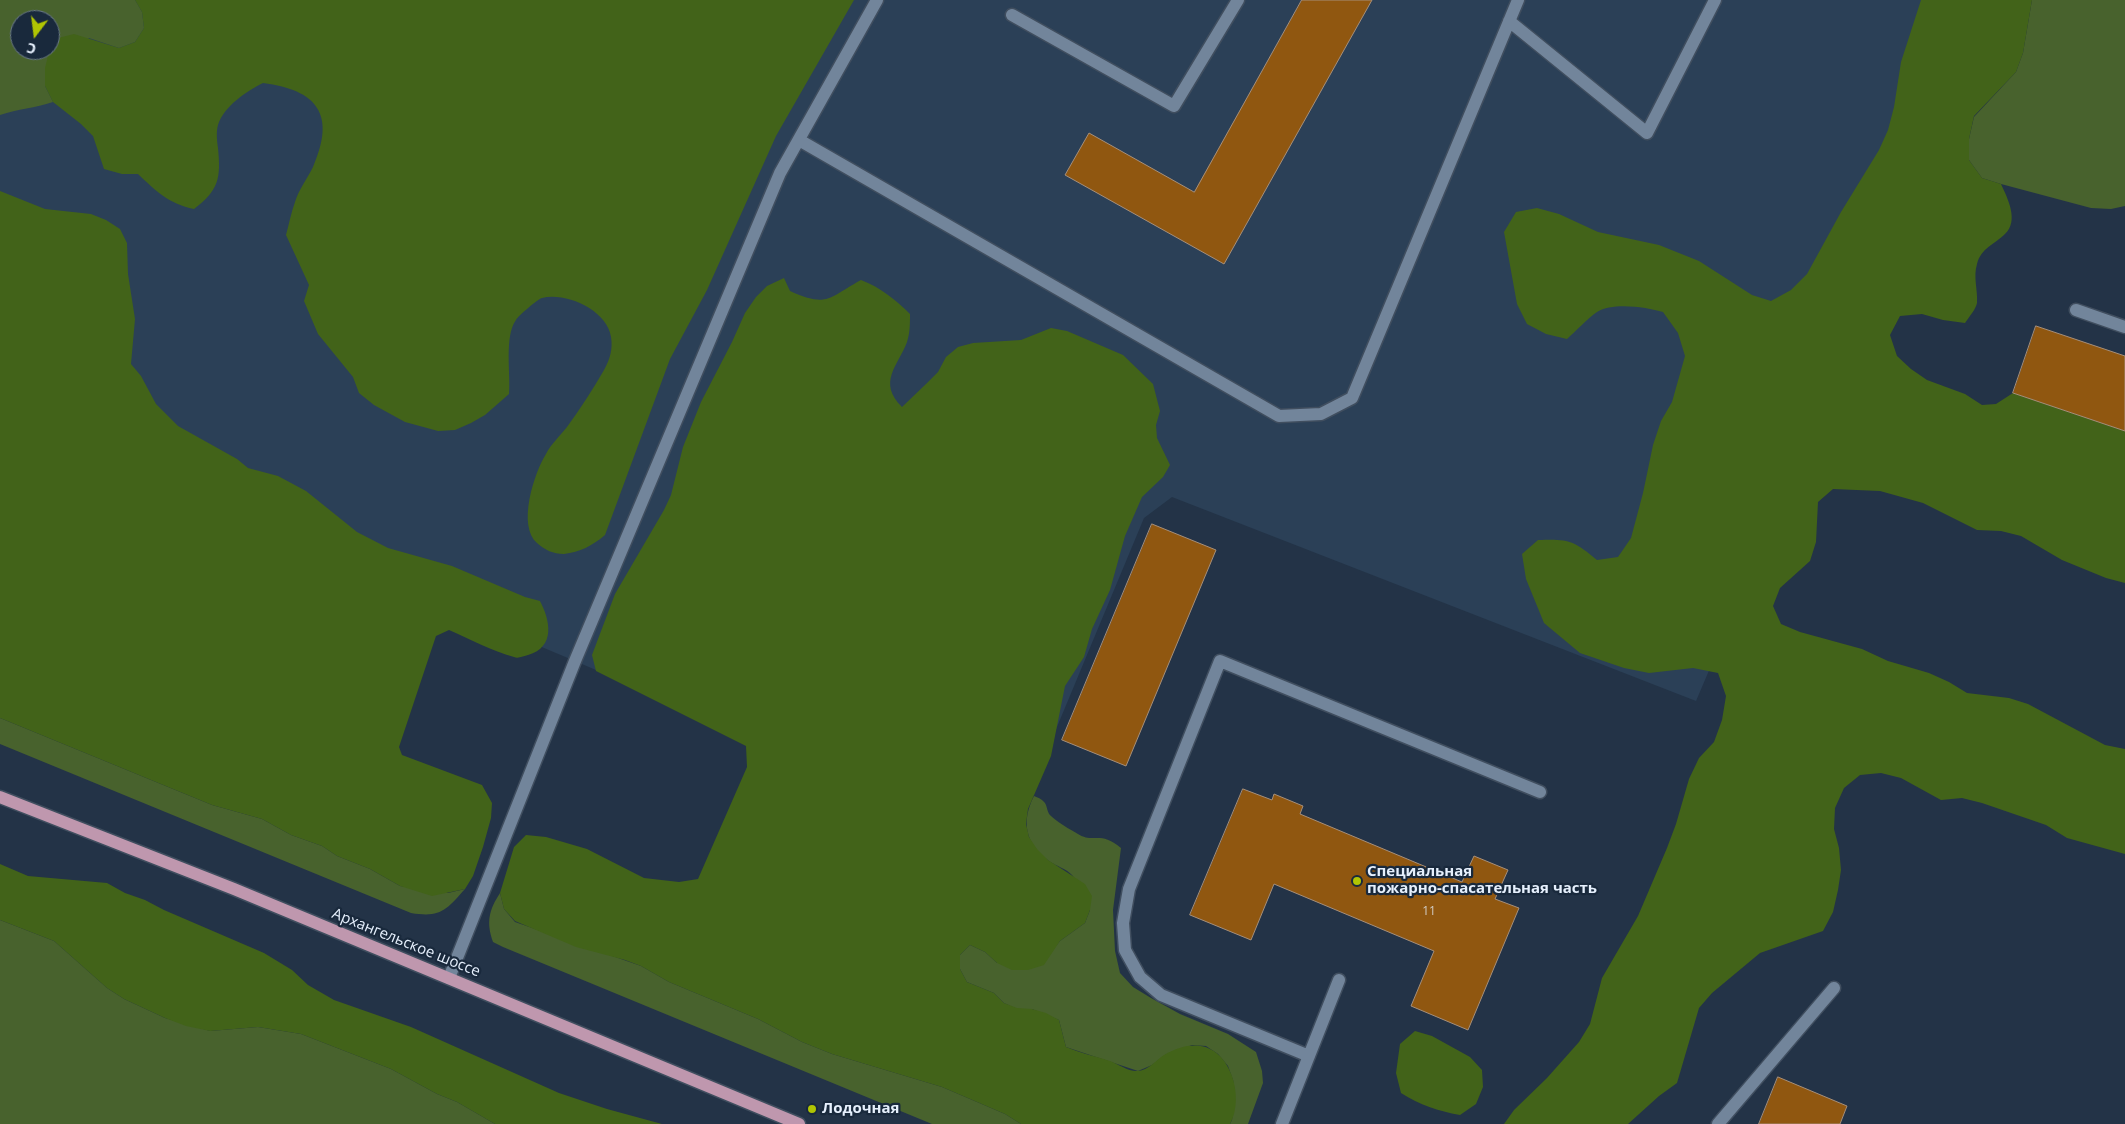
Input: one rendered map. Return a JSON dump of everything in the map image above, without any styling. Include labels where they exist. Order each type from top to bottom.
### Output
[{"type":"main road","name":"Архангельское шоссе","points":[[0,797],[243,893],[798,1124]]},
{"type":"lane","points":[[449,978],[575,661],[780,173],[877,0]]},
{"type":"lane","points":[[1012,15],[1174,106],[1238,0]]},
{"type":"lane","points":[[799,140],[1279,416],[1321,414],[1352,398],[1518,0]]},
{"type":"lane","points":[[1509,21],[1647,133],[1715,0]]},
{"type":"lane","points":[[2076,310],[2125,327]]},
{"type":"lane","points":[[1309,1056],[1161,995],[1140,977],[1125,950],[1123,924],[1129,889],[1220,662],[1540,792]]},
{"type":"lane","points":[[1282,1124],[1339,980]]},
{"type":"lane","points":[[1718,1124],[1834,988]]},
{"type":"shaded area","points":[[0,0],[1995,0],[1696,701],[1172,497],[1144,518],[1007,847],[575,661],[0,419]]},
{"type":"green space","points":[[0,0],[135,0],[142,12],[144,28],[135,42],[119,48],[89,38],[45,86],[53,102],[0,115]]},
{"type":"green space","points":[[135,0],[854,0],[776,136],[707,290],[670,359],[605,535],[586,548],[564,554],[546,550],[531,535],[528,525],[530,499],[541,463],[548,450],[577,413],[608,362],[612,341],[608,327],[602,319],[594,311],[573,301],[552,297],[542,298],[537,301],[518,318],[512,327],[509,345],[509,394],[485,415],[455,430],[438,431],[405,422],[374,405],[359,393],[353,377],[318,334],[304,301],[309,285],[286,235],[292,210],[301,188],[313,167],[320,149],[323,133],[322,119],[317,108],[309,99],[282,86],[263,83],[250,90],[231,105],[221,118],[217,128],[219,168],[217,183],[209,196],[194,209],[170,200],[138,174],[122,174],[104,169],[93,136],[53,102],[45,86],[45,68],[47,60],[60,60],[60,38],[74,34],[119,48],[135,42],[144,28],[142,12]]},
{"type":"green space","points":[[1921,0],[2032,0],[2023,53],[2016,72],[1974,116],[1969,139],[1969,160],[1982,178],[2001,184],[2004,190],[2012,216],[2009,229],[2001,238],[1985,250],[1979,259],[1975,274],[1977,303],[1965,323],[1943,320],[1922,314],[1900,316],[1890,335],[1897,356],[1927,380],[1965,394],[1982,405],[1996,404],[2013,393],[2125,431],[2125,583],[2106,578],[2062,560],[2021,536],[2001,531],[1977,530],[1923,503],[1880,491],[1833,489],[1818,502],[1816,542],[1810,561],[1780,588],[1773,606],[1781,624],[1800,632],[1862,649],[1888,661],[1929,673],[1967,693],[2009,698],[2028,704],[2105,745],[2125,749],[2125,854],[2067,838],[2046,825],[1982,803],[1962,798],[1941,800],[1901,778],[1881,773],[1860,775],[1844,788],[1835,808],[1834,829],[1839,848],[1841,870],[1833,912],[1823,931],[1760,953],[1712,993],[1699,1008],[1677,1083],[1659,1096],[1628,1124],[1504,1124],[1514,1110],[1547,1078],[1579,1042],[1590,1024],[1602,978],[1638,916],[1676,824],[1689,779],[1699,758],[1714,742],[1722,720],[1726,696],[1718,673],[1693,668],[1649,673],[1624,668],[1580,653],[1544,623],[1526,579],[1522,554],[1538,540],[1557,540],[1570,542],[1582,548],[1597,560],[1618,557],[1631,538],[1653,445],[1661,421],[1672,402],[1685,356],[1678,333],[1663,312],[1648,308],[1620,306],[1604,309],[1593,315],[1567,339],[1546,334],[1527,324],[1517,304],[1504,232],[1516,212],[1537,208],[1559,214],[1598,232],[1659,245],[1699,261],[1752,295],[1771,301],[1791,290],[1807,274],[1841,212],[1879,150],[1888,130],[1894,107],[1901,62]]},
{"type":"green space","points":[[2032,0],[2125,0],[2125,206],[2111,209],[2091,208],[2001,184],[1982,178],[1969,160],[1969,139],[1974,117],[2016,72],[2023,53]]},
{"type":"green space","points":[[0,191],[45,209],[91,214],[106,220],[120,229],[127,243],[128,274],[135,319],[131,364],[141,376],[156,404],[178,426],[237,459],[248,468],[278,476],[306,491],[357,532],[388,548],[452,566],[525,597],[540,601],[548,624],[547,639],[543,646],[528,655],[517,658],[449,630],[436,636],[399,747],[402,755],[482,785],[492,803],[491,818],[483,847],[473,876],[465,889],[432,896],[400,886],[370,869],[337,856],[322,846],[291,835],[262,819],[212,805],[0,718]]},
{"type":"green space","points":[[784,278],[790,291],[820,300],[834,296],[861,280],[887,294],[910,314],[908,339],[890,382],[891,390],[902,407],[938,372],[946,357],[958,347],[973,343],[1021,340],[1051,328],[1067,331],[1123,355],[1153,384],[1160,411],[1156,425],[1157,438],[1170,465],[1163,477],[1142,497],[1125,536],[1110,590],[1092,629],[1084,657],[1065,686],[1051,756],[1028,809],[1026,824],[1029,837],[1037,849],[1048,860],[1085,884],[1092,896],[1090,910],[1085,923],[1060,941],[1044,965],[1028,970],[1012,970],[997,963],[985,952],[970,945],[960,955],[960,969],[967,982],[994,993],[1004,1003],[1017,1008],[1032,1009],[1046,1013],[1059,1020],[1066,1047],[1110,1061],[1124,1068],[1138,1071],[1146,1069],[1164,1055],[1185,1046],[1195,1045],[1213,1050],[1227,1065],[1234,1082],[1235,1106],[1230,1124],[1021,1124],[1005,1114],[942,1087],[832,1054],[802,1042],[758,1019],[669,982],[641,966],[576,947],[515,921],[504,909],[500,893],[514,847],[526,835],[546,837],[587,849],[644,878],[679,882],[698,879],[747,767],[746,746],[596,671],[592,655],[615,594],[671,495],[683,447],[701,402],[745,313],[756,297],[767,286]]},
{"type":"green space","points":[[0,718],[212,805],[262,819],[291,835],[322,846],[337,856],[370,869],[400,886],[448,893],[465,889],[442,911],[429,914],[411,913],[0,744]]},
{"type":"green space","points":[[1034,796],[1045,803],[1051,816],[1068,828],[1084,837],[1108,840],[1121,848],[1113,910],[1115,951],[1120,973],[1133,987],[1151,998],[1180,1014],[1228,1034],[1256,1052],[1262,1071],[1263,1083],[1248,1124],[1230,1124],[1235,1093],[1233,1080],[1228,1066],[1218,1054],[1206,1046],[1192,1045],[1165,1055],[1152,1065],[1138,1071],[1066,1047],[1059,1020],[1032,1009],[1017,1009],[1004,1003],[994,993],[967,982],[960,969],[960,955],[970,945],[985,952],[997,963],[1052,951],[1060,941],[1085,923],[1090,910],[1080,887],[1072,875],[1049,861],[1030,839],[1027,815]]},
{"type":"green space","points":[[0,864],[28,876],[107,883],[125,893],[264,953],[292,970],[308,985],[334,1000],[411,1027],[559,1093],[662,1124],[495,1124],[457,1102],[437,1094],[391,1069],[301,1034],[258,1027],[210,1031],[186,1026],[165,1018],[124,999],[107,988],[54,941],[0,920]]},
{"type":"green space","points":[[500,893],[504,909],[515,922],[641,966],[669,982],[758,1019],[802,1042],[832,1054],[942,1087],[1005,1114],[1021,1124],[932,1124],[503,947],[493,942],[489,922],[493,905]]},
{"type":"green space","points":[[0,920],[54,941],[107,988],[124,999],[165,1018],[210,1031],[258,1027],[301,1034],[391,1069],[437,1094],[457,1102],[495,1124],[0,1124]]},
{"type":"green space","points":[[1415,1031],[1432,1036],[1470,1057],[1482,1070],[1483,1087],[1476,1104],[1460,1115],[1429,1107],[1401,1093],[1396,1073],[1400,1044]]},
{"type":"building","points":[[1302,0],[1372,0],[1224,264],[1065,175],[1089,133],[1194,192]]},
{"type":"building","points":[[2036,326],[2125,356],[2125,431],[2013,393]]},
{"type":"building","points":[[1152,524],[1216,550],[1126,766],[1062,740]]},
{"type":"building","points":[[1243,789],[1272,800],[1274,794],[1303,806],[1300,814],[1462,882],[1474,856],[1508,870],[1495,899],[1519,908],[1468,1030],[1411,1006],[1434,951],[1274,884],[1251,940],[1190,915]]},
{"type":"building","points":[[1778,1077],[1847,1106],[1840,1124],[1759,1124]]},
{"type":"place","name":"Специальная пожарно-спасательная часть","points":[[1357,881]]},
{"type":"place","name":"Лодочная","points":[[812,1109]]}]
